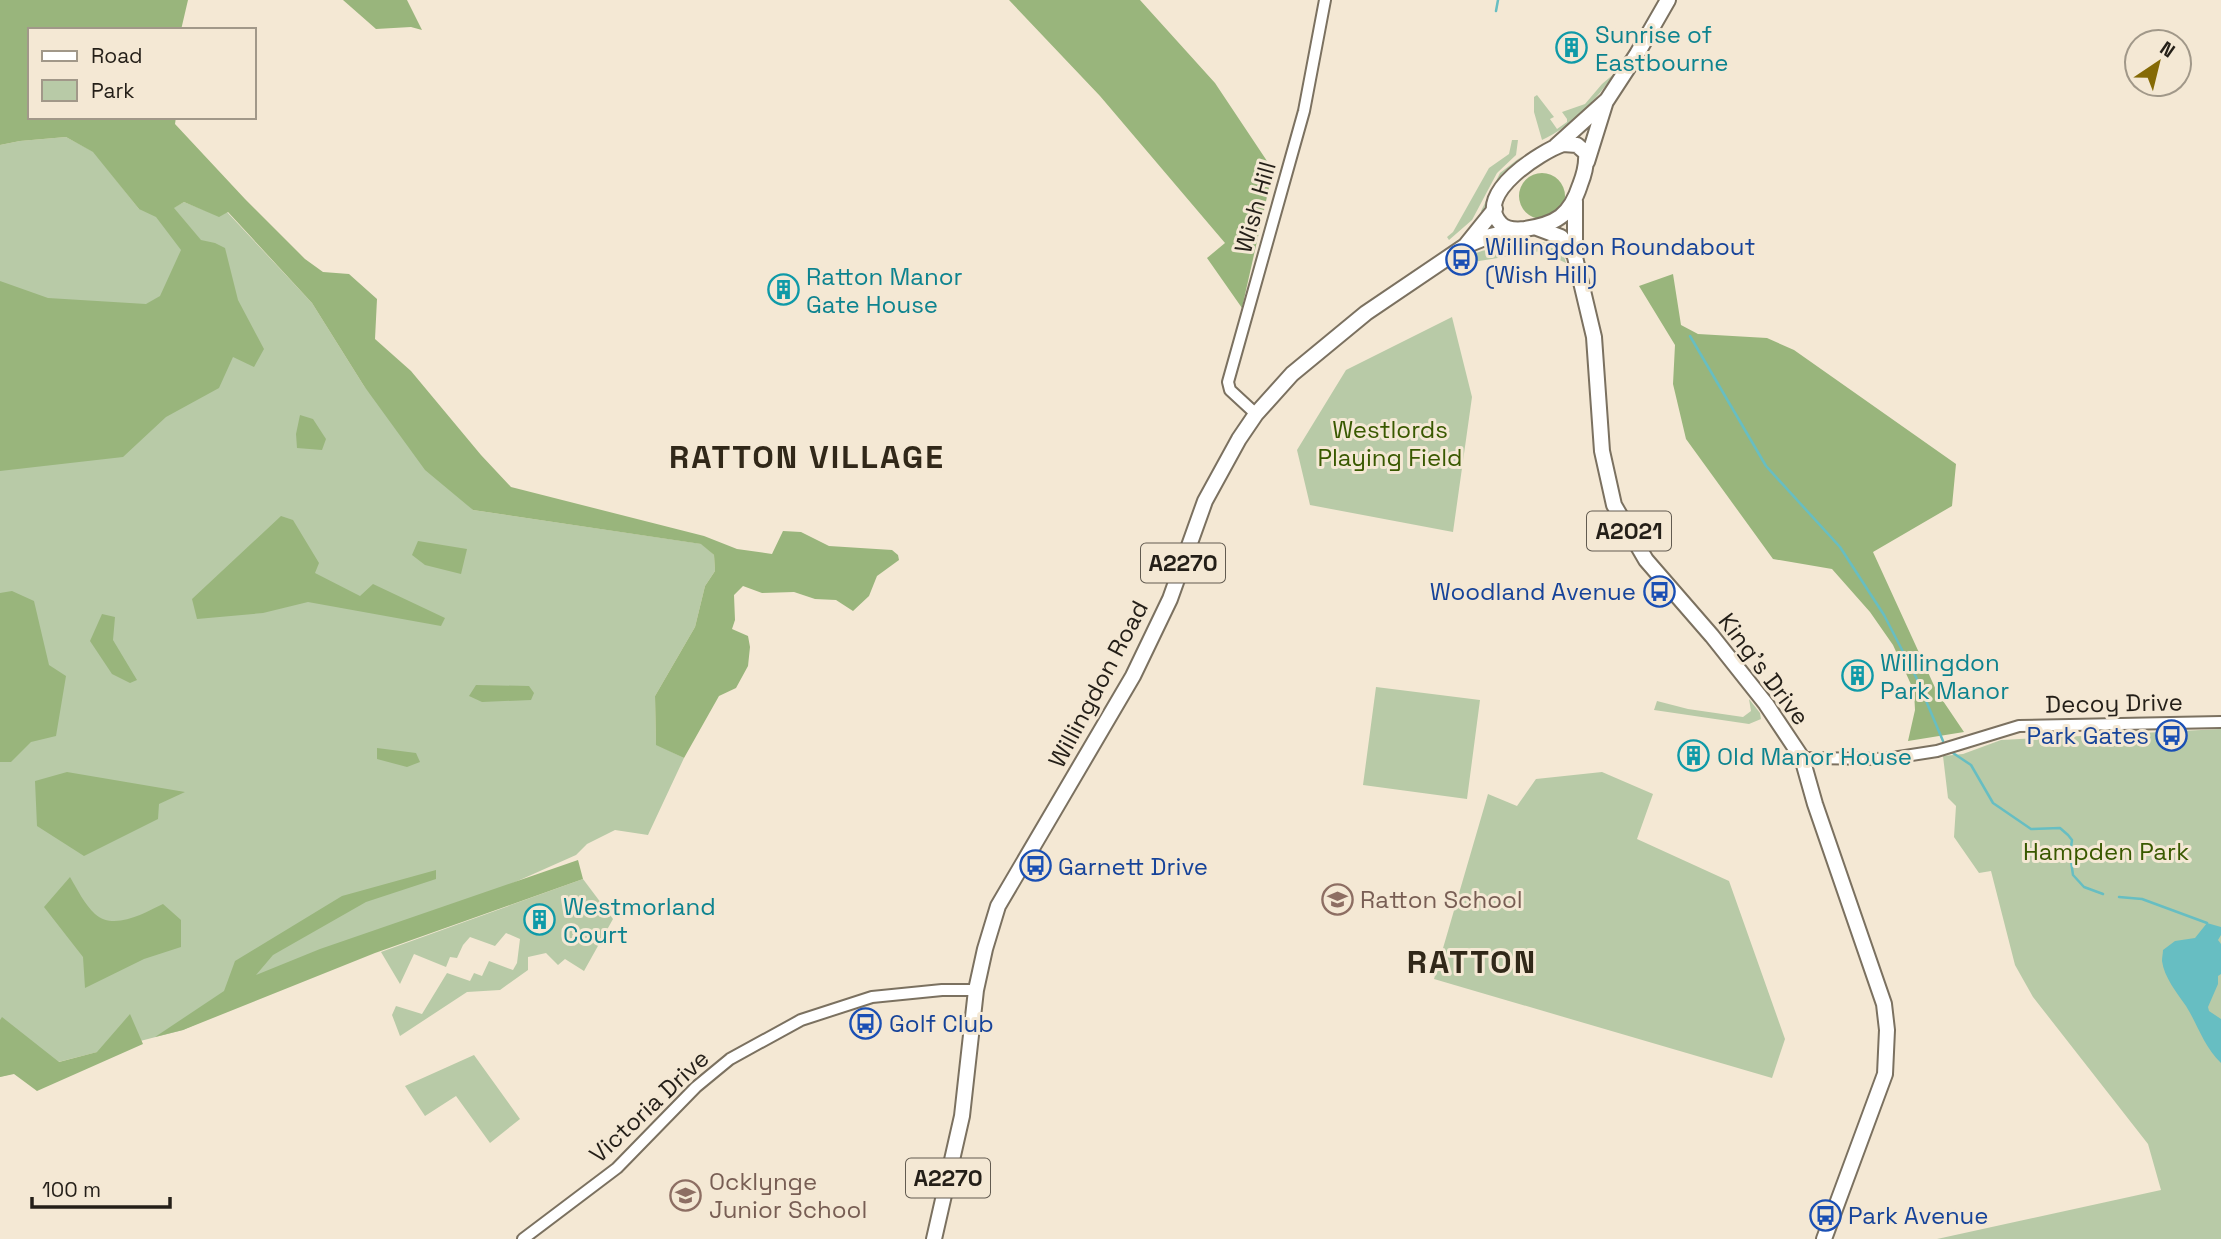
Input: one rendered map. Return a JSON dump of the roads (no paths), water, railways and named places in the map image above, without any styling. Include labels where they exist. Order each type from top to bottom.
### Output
[{"type":"main road","points":[[1555,147],[1607,100],[1668,0]]},
{"type":"main road","points":[[1586,165],[1607,100]]},
{"type":"main road","points":[[1555,147],[1563,144],[1577,145],[1586,153],[1586,165]]},
{"type":"main road","name":"Willingdon Road","points":[[1465,246],[1494,209],[1495,201],[1510,177],[1555,147]]},
{"type":"main road","name":"King's Drive","points":[[1586,165],[1575,201],[1575,257],[1594,337],[1602,451],[1614,505],[1646,560],[1766,704],[1802,758],[1815,804],[1884,1004],[1885,1074],[1824,1239]]},
{"type":"main road","name":"Willingdon Road","points":[[934,1239],[962,1116],[976,990],[998,906],[1133,676],[1170,598],[1205,501],[1239,439],[1256,414],[1292,374],[1366,313],[1465,246],[1490,236],[1536,227],[1559,219],[1575,201]]},
{"type":"main road","points":[[1494,209],[1500,223],[1516,230]]},
{"type":"main road","name":"King's Drive","points":[[1536,227],[1556,233],[1568,244],[1575,257]]},
{"type":"street","name":"Wish Hill","points":[[1256,414],[1230,390],[1228,382],[1304,111],[1325,0]]},
{"type":"street","name":"Decoy Drive","points":[[1802,758],[1886,759],[1937,751],[2019,726],[2221,723]]},
{"type":"street","name":"Victoria Drive","points":[[523,1239],[617,1168],[696,1087],[730,1059],[802,1020],[872,997],[942,990],[976,990]]},
{"type":"water","points":[[2207,923],[2221,927],[2218,940],[2221,944],[2221,974],[2208,1007],[2209,1011],[2221,1019],[2221,1063],[2210,1050],[2171,985],[2162,961],[2163,950],[2175,941],[2195,938]]},
{"type":"waterway","points":[[1496,11],[1498,0]]},
{"type":"waterway","points":[[1690,336],[1766,466],[1840,547],[1884,615],[1916,677],[1943,741]]},
{"type":"waterway","points":[[1953,753],[1971,765],[1993,803],[2031,829],[2060,828],[2068,835],[2072,840],[2070,854],[2073,875],[2084,887],[2103,894]]},
{"type":"waterway","points":[[2119,897],[2142,899],[2207,923]]},
{"type":"place","name":"Sunrise of Eastbourne","points":[[1572,48]]},
{"type":"place","name":"Willingdon Roundabout (Wish Hill)","points":[[1462,260]]},
{"type":"place","name":"Ratton Manor Gate House","points":[[783,290]]},
{"type":"place","name":"Woodland Avenue","points":[[1659,591]]},
{"type":"place","name":"Willingdon Park Manor","points":[[1857,676]]},
{"type":"place","name":"Park Gates","points":[[2172,735]]},
{"type":"place","name":"Old Manor House","points":[[1694,756]]},
{"type":"place","name":"Garnett Drive","points":[[1035,866]]},
{"type":"place","name":"Ratton School","points":[[1337,899]]},
{"type":"place","name":"Westmorland Court","points":[[540,920]]},
{"type":"place","name":"Golf Club","points":[[866,1023]]},
{"type":"place","name":"Ocklynge Junior School","points":[[686,1195]]},
{"type":"place","name":"Park Avenue","points":[[1825,1215]]},
{"type":"district","name":"RATTON VILLAGE","points":[[807,457]]},
{"type":"district","name":"RATTON","points":[[1472,962]]},
{"type":"park label","name":"Westlords Playing Field","points":[[1390,443]]},
{"type":"park label","name":"Hampden Park","points":[[2106,851]]}]
